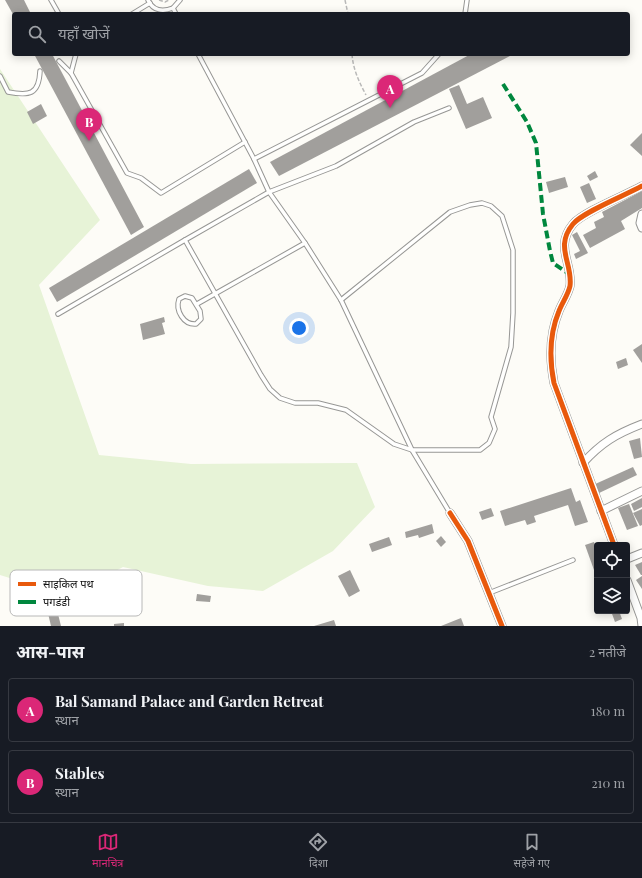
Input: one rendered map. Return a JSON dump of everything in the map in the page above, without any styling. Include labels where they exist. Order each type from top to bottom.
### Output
[{"type":"street","points":[[613,542],[582,463],[554,383],[550,365],[551,340],[559,311],[570,285],[563,243],[572,224],[583,215],[642,186]]},
{"type":"street","points":[[642,214],[640,223],[642,228]]},
{"type":"street","points":[[582,463],[596,448],[609,439],[642,424]]},
{"type":"street","points":[[601,511],[642,491]]},
{"type":"street","points":[[450,513],[468,541],[502,626]]},
{"type":"street","points":[[630,558],[642,553]]},
{"type":"street","points":[[630,588],[641,618],[642,626]]},
{"type":"lane","points":[[51,0],[58,12]]},
{"type":"lane","points":[[135,12],[149,2],[160,10],[173,8],[180,0]]},
{"type":"lane","points":[[465,12],[467,0]]},
{"type":"lane","points":[[173,8],[175,12]]},
{"type":"lane","points":[[71,73],[75,56]]},
{"type":"lane","points":[[199,56],[254,159],[269,192],[305,243],[341,300],[412,450],[450,513]]},
{"type":"lane","points":[[254,159],[422,73],[437,56]]},
{"type":"lane","points":[[59,61],[71,73],[127,173],[141,178],[161,192],[245,142]]},
{"type":"lane","points":[[0,76],[8,92],[25,95],[31,93],[39,81],[40,71]]},
{"type":"lane","points":[[58,314],[269,192],[336,166],[414,122],[449,108]]},
{"type":"lane","points":[[185,240],[261,375],[270,389],[280,398],[295,403],[318,403],[346,410],[394,444],[412,450],[480,450],[489,443],[494,429],[491,417],[511,347],[513,313],[514,250],[502,216],[490,206],[482,204],[470,205],[450,212],[341,300]]},
{"type":"lane","points":[[197,304],[214,293],[305,243]]},
{"type":"lane","points":[[185,296],[192,298],[197,304],[201,319],[196,324],[191,325],[184,321],[177,305],[179,299],[185,296]]},
{"type":"lane","points":[[489,593],[573,560]]},
{"type":"path","points":[[159,0],[165,2],[169,0]]},
{"type":"path","points":[[345,0],[348,12]]},
{"type":"path","points":[[352,56],[353,64],[359,82],[368,100]]},
{"type":"green space","points":[[0,69],[100,220],[39,285],[99,455],[191,464],[357,463],[375,507],[333,551],[263,591],[208,586],[142,571],[142,570],[123,567],[117,570],[10,570],[10,578],[0,575]]},
{"type":"building","points":[[5,0],[24,0],[30,12],[12,12]]},
{"type":"building","points":[[35,56],[53,56],[144,227],[131,235]]},
{"type":"building","points":[[467,56],[510,56],[279,176],[270,162]]},
{"type":"building","points":[[459,85],[467,104],[483,97],[492,118],[466,129],[449,89]]},
{"type":"building","points":[[41,104],[47,116],[33,124],[27,112]]},
{"type":"building","points":[[642,133],[642,156],[630,145]]},
{"type":"building","points":[[249,169],[257,183],[57,302],[49,288]]},
{"type":"building","points":[[595,171],[598,177],[590,181],[587,176]]},
{"type":"building","points":[[565,177],[568,187],[549,193],[546,182]]},
{"type":"building","points":[[589,183],[596,199],[587,203],[580,187]]},
{"type":"building","points":[[642,191],[642,208],[621,221],[625,229],[590,248],[583,235],[596,228],[594,222],[604,217],[602,212]]},
{"type":"building","points":[[577,232],[588,253],[576,259],[574,254],[580,251],[572,235]]},
{"type":"building","points":[[164,317],[165,322],[162,323],[165,334],[143,340],[140,324]]},
{"type":"building","points":[[642,344],[642,363],[633,350]]},
{"type":"building","points":[[626,358],[628,365],[618,369],[616,362]]},
{"type":"building","points":[[640,438],[642,457],[634,459],[629,441]]},
{"type":"building","points":[[633,467],[637,475],[597,494],[593,485]]},
{"type":"building","points":[[571,488],[576,502],[580,500],[588,522],[575,526],[568,505],[534,516],[536,522],[527,525],[525,520],[505,526],[500,511]]},
{"type":"building","points":[[642,498],[642,507],[634,511],[631,504]]},
{"type":"building","points":[[629,504],[638,526],[627,530],[618,508]]},
{"type":"building","points":[[491,508],[494,516],[482,520],[479,512]]},
{"type":"building","points":[[642,509],[642,525],[640,526],[633,513]]},
{"type":"building","points":[[432,524],[434,533],[419,538],[418,535],[406,538],[405,532]]},
{"type":"building","points":[[441,536],[446,542],[441,547],[436,541]]},
{"type":"building","points":[[389,537],[392,545],[372,552],[369,544]]},
{"type":"building","points":[[594,542],[594,570],[585,545]]},
{"type":"building","points":[[642,562],[642,575],[641,575],[635,565]]},
{"type":"building","points":[[350,570],[360,591],[349,597],[338,576]]},
{"type":"building","points":[[642,576],[642,589],[636,580]]},
{"type":"building","points":[[197,594],[211,596],[210,602],[196,601]]},
{"type":"building","points":[[612,614],[620,614],[622,619],[615,622]]},
{"type":"building","points":[[49,616],[58,616],[61,626],[51,626]]},
{"type":"building","points":[[461,618],[464,626],[441,626]]},
{"type":"building","points":[[334,620],[336,626],[314,626]]},
{"type":"building","points":[[124,623],[124,626],[114,626],[114,624]]},
{"type":"marked path","points":[[503,84],[527,122],[536,143],[543,214],[553,263],[569,274]]},
{"type":"cycle path","points":[[613,542],[554,383],[551,365],[551,347],[553,329],[560,308],[570,286],[569,270],[564,248],[568,232],[573,224],[586,214],[642,186]]},
{"type":"cycle path","points":[[450,513],[468,541],[502,626]]},
{"type":"place","name":"Bal Samand Palace and Garden Retreat","points":[[390,108]]},
{"type":"place","name":"Stables","points":[[89,141]]}]
